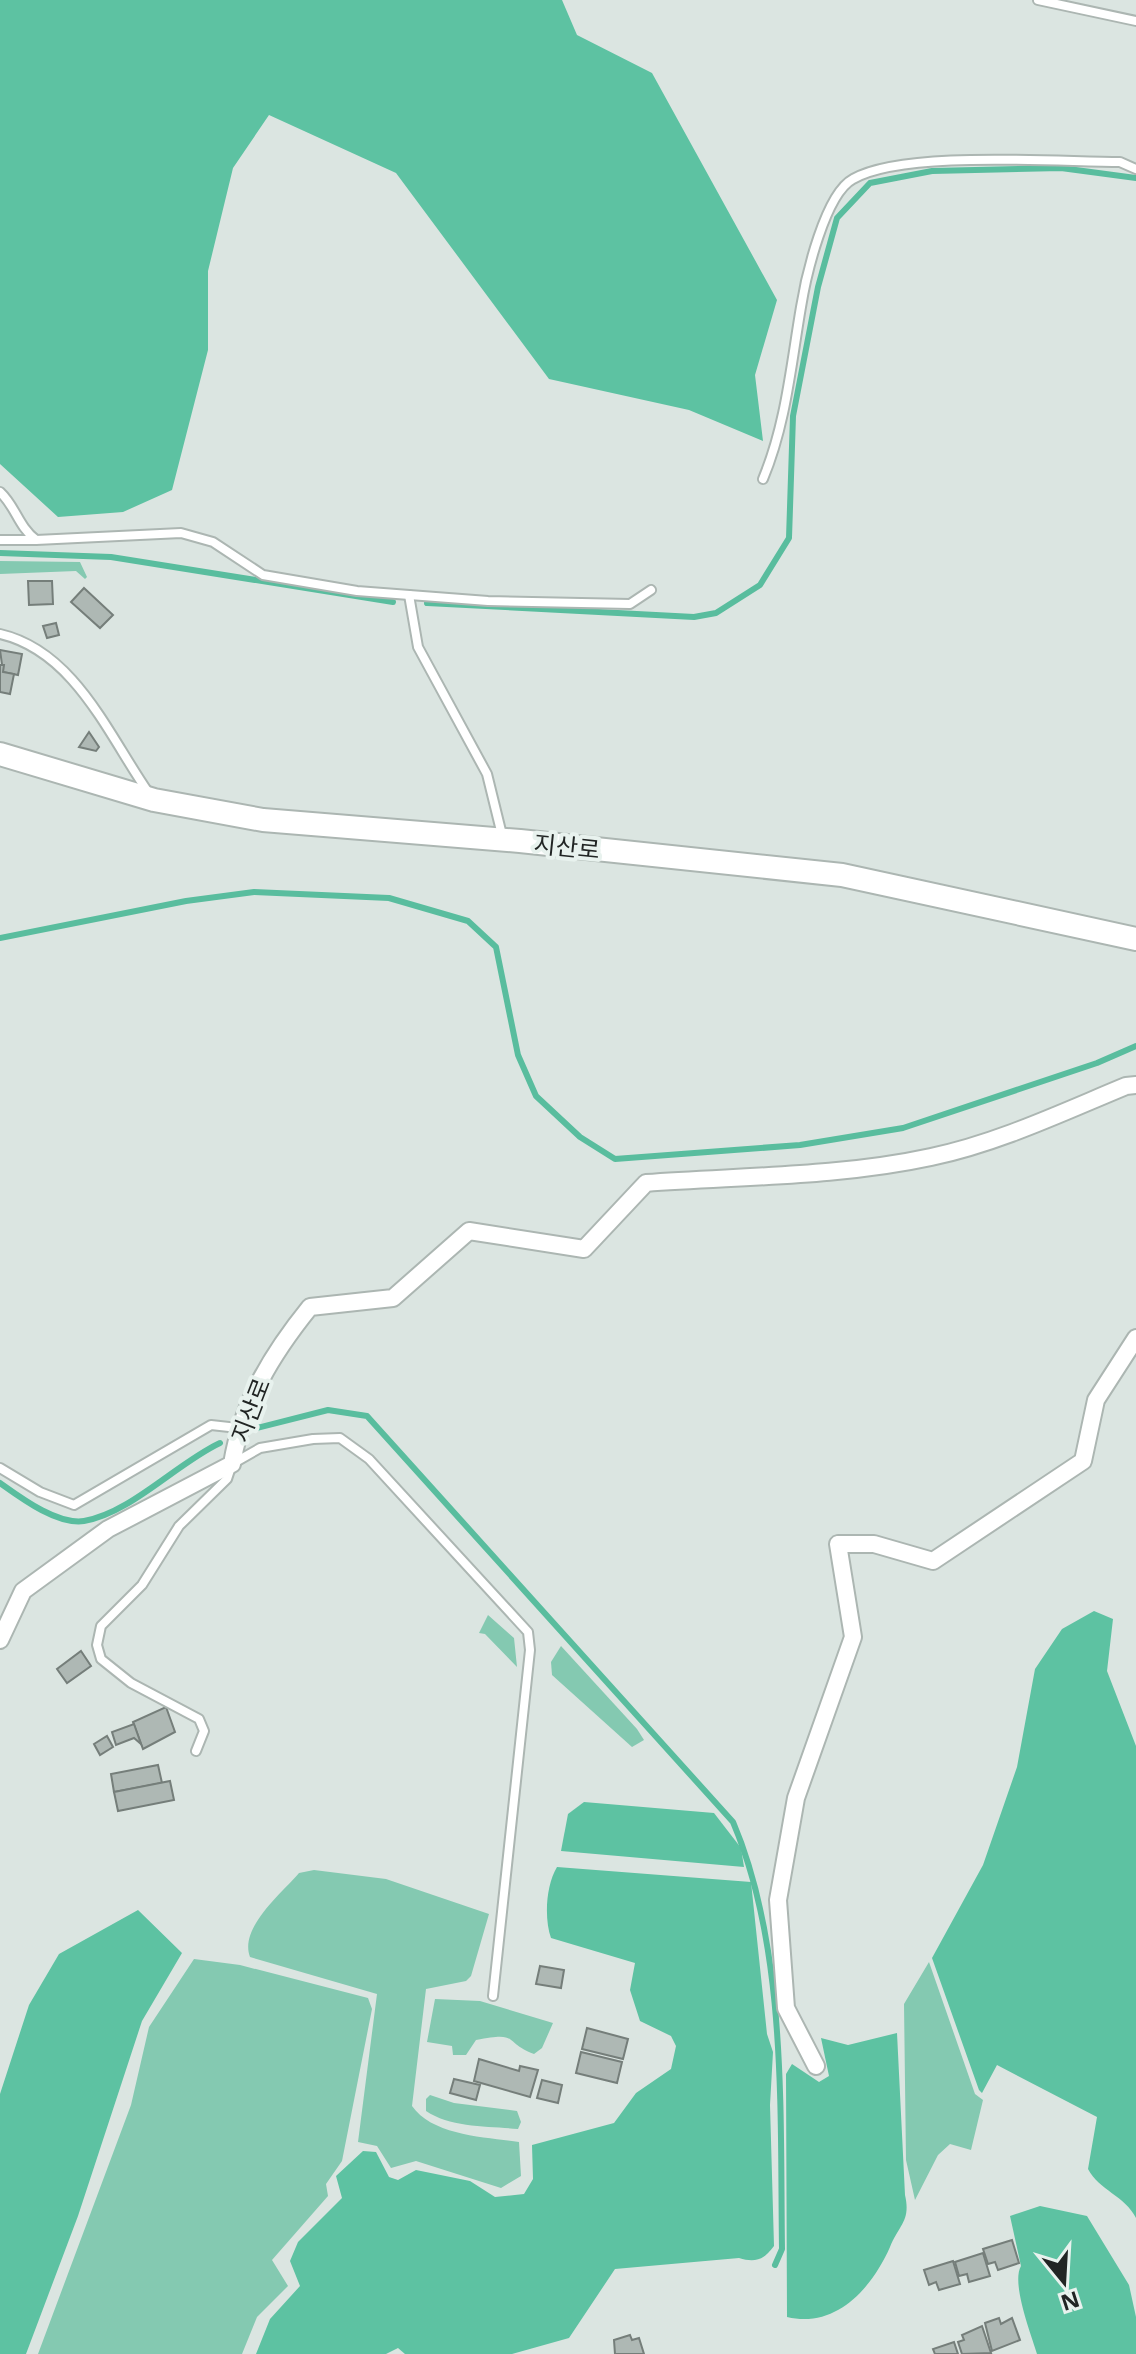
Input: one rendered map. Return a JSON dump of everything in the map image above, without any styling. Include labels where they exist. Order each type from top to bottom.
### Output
[{"type":"main road","name":"지산로","points":[[0,754],[154,800],[263,820],[503,840],[842,875],[1136,939]]},
{"type":"street","name":"지산로","points":[[0,1640],[23,1591],[108,1529],[232,1464],[238,1428],[274,1351],[310,1307],[393,1298],[469,1231],[584,1249],[646,1183],[865,1168],[933,1157],[1033,1125],[1126,1086],[1136,1085]]},
{"type":"street","points":[[816,2066],[786,2008],[778,1900],[796,1798],[853,1637],[838,1544],[874,1544],[933,1561],[1083,1461],[1096,1400],[1136,1338]]},
{"type":"lane","points":[[1038,0],[1136,21]]},
{"type":"lane","points":[[763,479],[779,440],[803,296],[822,222],[850,179],[889,167],[967,161],[1120,162],[1136,169]]},
{"type":"lane","points":[[0,492],[11,503],[22,529],[36,540]]},
{"type":"lane","points":[[0,540],[181,533],[213,542],[263,575],[357,591],[409,595],[630,604],[651,590]]},
{"type":"lane","points":[[409,595],[418,647],[487,774],[503,840]]},
{"type":"lane","points":[[0,634],[19,639],[59,663],[154,800]]},
{"type":"lane","points":[[0,1468],[40,1492],[74,1505],[211,1425],[238,1428]]},
{"type":"lane","name":"지산로","points":[[196,1751],[204,1731],[199,1719],[131,1683],[101,1659],[97,1645],[101,1626],[142,1585],[179,1526],[227,1479],[232,1464],[260,1448],[340,1438],[369,1459],[528,1632],[530,1650],[493,1996]]},
{"type":"green space","points":[[0,0],[562,0],[577,35],[652,73],[777,300],[755,375],[763,441],[689,410],[549,379],[396,173],[269,115],[233,168],[208,271],[208,350],[172,490],[123,512],[58,517],[0,464]]},
{"type":"green space","points":[[0,561],[80,562],[87,577],[85,579],[76,571],[0,574]]},
{"type":"green space","points":[[1094,1611],[1113,1619],[1107,1671],[1136,1746],[1136,2218],[1088,2169],[1097,2117],[997,2065],[982,2093],[979,2090],[932,1958],[983,1865],[1017,1767],[1035,1669],[1062,1629]]},
{"type":"green space","points":[[488,1615],[514,1638],[517,1667],[485,1634],[479,1633]]},
{"type":"green space","points":[[561,1646],[644,1740],[632,1747],[552,1675],[551,1662]]},
{"type":"green space","points":[[584,1802],[714,1813],[741,1848],[744,1867],[561,1851],[568,1814]]},
{"type":"green space","points":[[557,1867],[751,1882],[767,2034],[773,2052],[770,2105],[774,2246],[763,2257],[754,2260],[739,2258],[615,2269],[569,2338],[512,2354],[405,2354],[398,2348],[386,2354],[256,2354],[270,2319],[300,2286],[290,2261],[298,2242],[342,2198],[336,2176],[363,2151],[376,2152],[389,2177],[398,2180],[416,2170],[470,2181],[495,2197],[524,2194],[533,2179],[532,2145],[614,2123],[636,2093],[671,2069],[676,2046],[671,2036],[640,2021],[630,1990],[635,1963],[551,1938],[547,1902]]},
{"type":"green space","points":[[314,1870],[386,1879],[489,1914],[471,1976],[466,1981],[426,1989],[412,2106],[421,2116],[446,2129],[519,2142],[521,2176],[501,2188],[416,2161],[391,2168],[377,2146],[358,2142],[377,1994],[250,1957],[248,1946],[250,1935],[264,1912],[299,1873]]},
{"type":"green space","points":[[138,1910],[182,1953],[142,2021],[78,2216],[26,2354],[0,2354],[0,2094],[29,2005],[59,1954]]},
{"type":"green space","points":[[194,1959],[240,1965],[368,1998],[372,2009],[342,2161],[326,2184],[328,2196],[272,2260],[288,2286],[257,2317],[242,2354],[38,2354],[131,2105],[149,2027]]},
{"type":"green space","points":[[929,1962],[975,2094],[983,2100],[971,2150],[950,2144],[938,2155],[915,2200],[906,2160],[904,2004]]},
{"type":"green space","points":[[435,1999],[480,2001],[553,2023],[542,2048],[534,2054],[506,2037],[500,2037],[476,2040],[466,2055],[453,2055],[452,2046],[427,2042]]},
{"type":"green space","points":[[897,2033],[905,2217],[873,2277],[850,2302],[821,2317],[787,2317],[786,2074],[792,2064],[819,2082],[829,2076],[821,2038],[848,2045]]},
{"type":"green space","points":[[430,2095],[454,2103],[517,2111],[521,2122],[518,2129],[447,2121],[426,2111],[426,2099]]},
{"type":"green space","points":[[1040,2206],[1087,2216],[1129,2285],[1136,2317],[1136,2354],[1037,2354],[1020,2296],[1021,2266],[1010,2216]]},
{"type":"building","points":[[28,581],[52,581],[53,604],[29,605]]},
{"type":"building","points":[[84,588],[113,615],[100,628],[71,602]]},
{"type":"building","points":[[56,623],[59,635],[47,638],[43,626]]},
{"type":"building","points":[[0,650],[22,654],[18,675],[3,672]]},
{"type":"building","points":[[0,665],[4,665],[3,672],[14,674],[10,694],[0,692]]},
{"type":"building","points":[[89,732],[99,747],[96,751],[79,747]]},
{"type":"building","points":[[81,1651],[91,1666],[67,1683],[57,1669]]},
{"type":"building","points":[[166,1707],[175,1732],[143,1749],[133,1722]]},
{"type":"building","points":[[134,1724],[141,1744],[134,1738],[116,1745],[112,1732]]},
{"type":"building","points":[[107,1736],[113,1747],[100,1755],[94,1744]]},
{"type":"building","points":[[158,1765],[162,1783],[114,1792],[111,1774]]},
{"type":"building","points":[[170,1781],[174,1800],[118,1811],[114,1792]]},
{"type":"building","points":[[540,1966],[564,1970],[561,1988],[536,1984]]},
{"type":"building","points":[[587,2028],[628,2039],[623,2059],[582,2049]]},
{"type":"building","points":[[581,2052],[622,2062],[617,2083],[576,2073]]},
{"type":"building","points":[[479,2059],[519,2071],[520,2066],[538,2070],[530,2097],[474,2081]]},
{"type":"building","points":[[454,2079],[480,2085],[476,2100],[450,2093]]},
{"type":"building","points":[[542,2080],[562,2085],[558,2103],[537,2098]]},
{"type":"building","points":[[1012,2240],[1019,2263],[998,2270],[995,2262],[988,2264],[983,2249]]},
{"type":"building","points":[[983,2253],[990,2276],[969,2282],[967,2274],[959,2276],[955,2262]]},
{"type":"building","points":[[953,2261],[960,2284],[939,2290],[936,2282],[929,2285],[924,2270]]},
{"type":"building","points":[[999,2318],[1001,2324],[1012,2318],[1020,2340],[992,2351],[985,2323]]},
{"type":"building","points":[[982,2326],[991,2353],[962,2354],[958,2342],[964,2340],[962,2335]]},
{"type":"building","points":[[630,2335],[632,2340],[639,2338],[644,2354],[615,2354],[614,2340]]},
{"type":"building","points":[[954,2342],[958,2354],[935,2354],[933,2349]]},
{"type":"waterway","points":[[427,603],[694,617],[716,613],[760,585],[789,538],[793,416],[818,287],[837,218],[870,183],[932,171],[1061,168],[1136,178]]},
{"type":"waterway","points":[[0,553],[111,557],[393,602]]},
{"type":"waterway","points":[[0,938],[186,901],[254,892],[389,898],[468,921],[496,947],[518,1055],[536,1096],[580,1137],[615,1159],[800,1145],[903,1128],[1097,1063],[1136,1046]]},
{"type":"waterway","points":[[253,1429],[328,1410],[367,1416],[733,1822],[751,1871],[772,1977],[780,2087],[782,2249],[775,2265]]},
{"type":"waterway","points":[[0,1483],[51,1515],[84,1521],[119,1508],[220,1443]]}]
